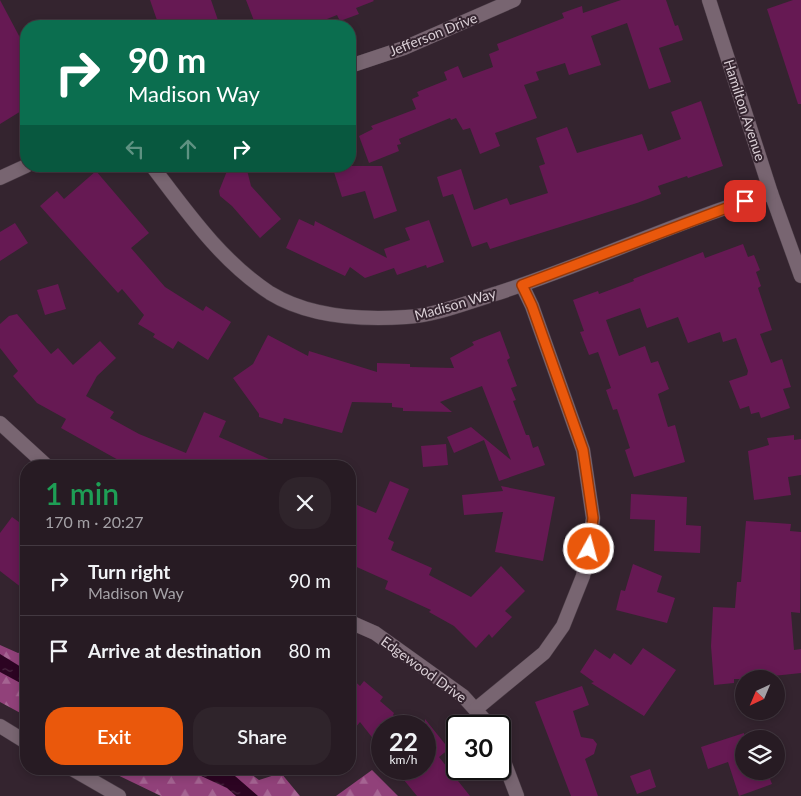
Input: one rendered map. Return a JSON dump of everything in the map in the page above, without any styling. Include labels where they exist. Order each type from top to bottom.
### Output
[{"type":"street","name":"Jefferson Drive","points":[[356,64],[404,48],[514,0]]},
{"type":"street","name":"Hamilton Avenue","points":[[709,0],[771,193],[801,276]]},
{"type":"street","points":[[0,178],[20,169]]},
{"type":"street","name":"Madison Way","points":[[157,172],[209,240],[242,272],[271,293],[299,306],[324,313],[348,316],[408,317],[443,310],[522,285],[771,193]]},
{"type":"street","points":[[476,709],[544,653],[563,626],[583,576],[593,518],[583,450],[532,306],[522,285]]},
{"type":"street","points":[[0,423],[40,460]]},
{"type":"street","name":"Edgewood Drive","points":[[356,625],[375,633],[463,696],[481,715]]},
{"type":"street","points":[[0,726],[20,738]]},
{"type":"street","points":[[82,775],[119,796]]},
{"type":"street","points":[[511,780],[517,796]]},
{"type":"green space","points":[[0,645],[20,652],[20,713],[0,702]]},
{"type":"green space","points":[[371,771],[371,780],[382,780],[398,796],[336,796]]},
{"type":"green space","points":[[117,775],[252,775],[259,780],[275,775],[283,775],[300,796],[161,796]]},
{"type":"water","points":[[0,654],[20,666],[20,683],[0,672]]},
{"type":"water","points":[[199,775],[234,775],[258,796],[236,796],[227,788]]},
{"type":"building","points":[[0,0],[20,38],[20,112],[0,124]]},
{"type":"building","points":[[150,0],[211,0],[218,20],[157,20]]},
{"type":"building","points":[[246,0],[374,1],[356,8],[359,14],[343,20],[340,20],[337,15],[324,20],[254,20]]},
{"type":"building","points":[[621,0],[666,0],[675,26],[678,25],[683,40],[659,48],[671,82],[649,89],[627,23],[591,36],[601,65],[569,75],[565,63],[536,72],[539,80],[524,85],[537,118],[495,133],[500,146],[480,154],[470,128],[463,130],[456,118],[451,120],[450,118],[399,139],[401,144],[397,145],[399,151],[369,163],[359,136],[373,129],[371,126],[416,109],[412,99],[419,96],[417,92],[447,80],[444,72],[458,66],[463,78],[493,67],[489,54],[499,50],[497,44],[564,18],[562,13],[582,6],[583,13]]},
{"type":"building","points":[[793,0],[801,0],[801,104],[798,104],[767,9]]},
{"type":"building","points":[[701,101],[723,166],[658,186],[661,194],[637,203],[490,249],[487,242],[472,247],[453,194],[443,197],[437,177],[461,169],[474,210],[507,198],[510,205],[548,193],[539,166],[545,164],[536,138],[567,127],[577,153],[642,134],[648,151],[681,139],[671,112]]},
{"type":"building","points":[[356,166],[382,166],[397,211],[374,219],[365,191],[342,197],[334,172],[356,172]]},
{"type":"building","points":[[97,172],[149,233],[131,248],[165,287],[203,311],[206,306],[231,322],[208,360],[178,341],[173,349],[153,337],[155,334],[138,324],[144,315],[122,289],[118,293],[40,206],[57,191],[64,199]]},
{"type":"building","points":[[227,172],[248,172],[251,186],[281,219],[260,238],[232,206],[220,196],[219,191]]},
{"type":"building","points":[[299,219],[314,226],[315,221],[387,258],[384,249],[410,240],[405,228],[429,220],[444,262],[427,268],[426,265],[397,275],[394,268],[365,278],[350,267],[345,276],[286,248]]},
{"type":"building","points":[[15,223],[28,243],[0,261],[0,232]]},
{"type":"building","points":[[743,244],[748,257],[754,255],[760,270],[756,272],[761,286],[758,288],[772,330],[760,334],[771,363],[782,359],[791,387],[783,389],[790,408],[761,418],[759,412],[751,414],[749,406],[740,409],[729,381],[747,375],[748,371],[736,338],[723,342],[720,332],[688,343],[678,317],[647,328],[640,308],[606,320],[619,356],[645,346],[651,363],[658,361],[669,389],[658,394],[668,427],[675,425],[685,462],[634,477],[625,450],[630,448],[617,409],[613,410],[606,390],[611,388],[598,352],[589,355],[580,332],[584,331],[573,300],[598,291],[599,294],[703,252],[705,258]]},
{"type":"building","points":[[58,284],[66,309],[45,315],[37,290]]},
{"type":"building","points":[[17,314],[51,354],[58,348],[73,365],[100,341],[116,358],[97,376],[86,396],[114,412],[110,418],[139,434],[186,453],[204,412],[226,421],[219,437],[271,460],[118,460],[61,428],[66,419],[37,403],[13,376],[18,371],[0,348],[0,324],[9,316]]},
{"type":"building","points":[[500,331],[510,358],[507,360],[517,386],[511,388],[516,400],[513,401],[526,435],[529,435],[533,448],[538,446],[545,465],[499,481],[484,440],[454,453],[447,437],[471,427],[511,460],[482,386],[440,402],[452,412],[403,411],[403,408],[392,407],[392,403],[352,402],[342,433],[284,418],[282,424],[259,417],[259,414],[233,378],[253,364],[268,335],[308,356],[309,351],[377,372],[377,363],[410,364],[410,367],[454,368],[450,358],[474,345],[472,342]]},
{"type":"building","points":[[794,435],[794,440],[801,439],[801,475],[788,477],[791,495],[754,500],[748,451],[769,445],[767,438]]},
{"type":"building","points":[[446,444],[448,465],[423,467],[421,446]]},
{"type":"building","points":[[390,481],[409,489],[388,539],[394,542],[391,550],[432,568],[429,575],[471,597],[501,566],[525,591],[505,611],[512,617],[492,638],[489,634],[476,648],[454,626],[429,612],[431,610],[385,589],[388,581],[356,567],[356,505],[376,513]]},
{"type":"building","points":[[501,486],[555,497],[543,561],[495,552],[503,512],[464,515],[462,495],[503,491]]},
{"type":"building","points":[[631,494],[687,497],[686,525],[701,526],[700,553],[654,551],[655,520],[630,519]]},
{"type":"building","points":[[12,517],[20,523],[20,586],[0,571],[0,533]]},
{"type":"building","points":[[746,521],[791,524],[790,531],[801,532],[800,613],[791,612],[794,650],[801,649],[801,673],[785,675],[785,670],[735,670],[734,683],[714,685],[711,646],[713,607],[735,608],[737,582],[741,582]]},
{"type":"building","points":[[633,564],[662,576],[657,592],[675,598],[667,623],[616,610],[621,590],[625,591]]},
{"type":"building","points":[[643,648],[676,670],[644,716],[591,683],[594,682],[580,672],[595,649],[610,659],[614,653],[631,665]]},
{"type":"building","points":[[364,681],[383,697],[380,701],[394,713],[393,715],[371,715],[371,736],[360,722],[356,727],[356,682],[360,686]]},
{"type":"building","points":[[582,686],[589,705],[573,711],[581,737],[593,739],[597,744],[594,754],[585,759],[598,796],[571,796],[535,702]]},
{"type":"building","points":[[436,733],[446,745],[446,751],[439,757],[446,766],[446,780],[457,780],[470,796],[417,796],[404,780],[436,780]]},
{"type":"building","points":[[735,736],[735,780],[770,780],[772,784],[739,796],[728,762],[708,769],[701,747]]},
{"type":"building","points":[[650,769],[656,787],[637,794],[630,776]]},
{"type":"route","points":[[589,549],[593,518],[583,450],[532,306],[522,285],[745,201]]}]
